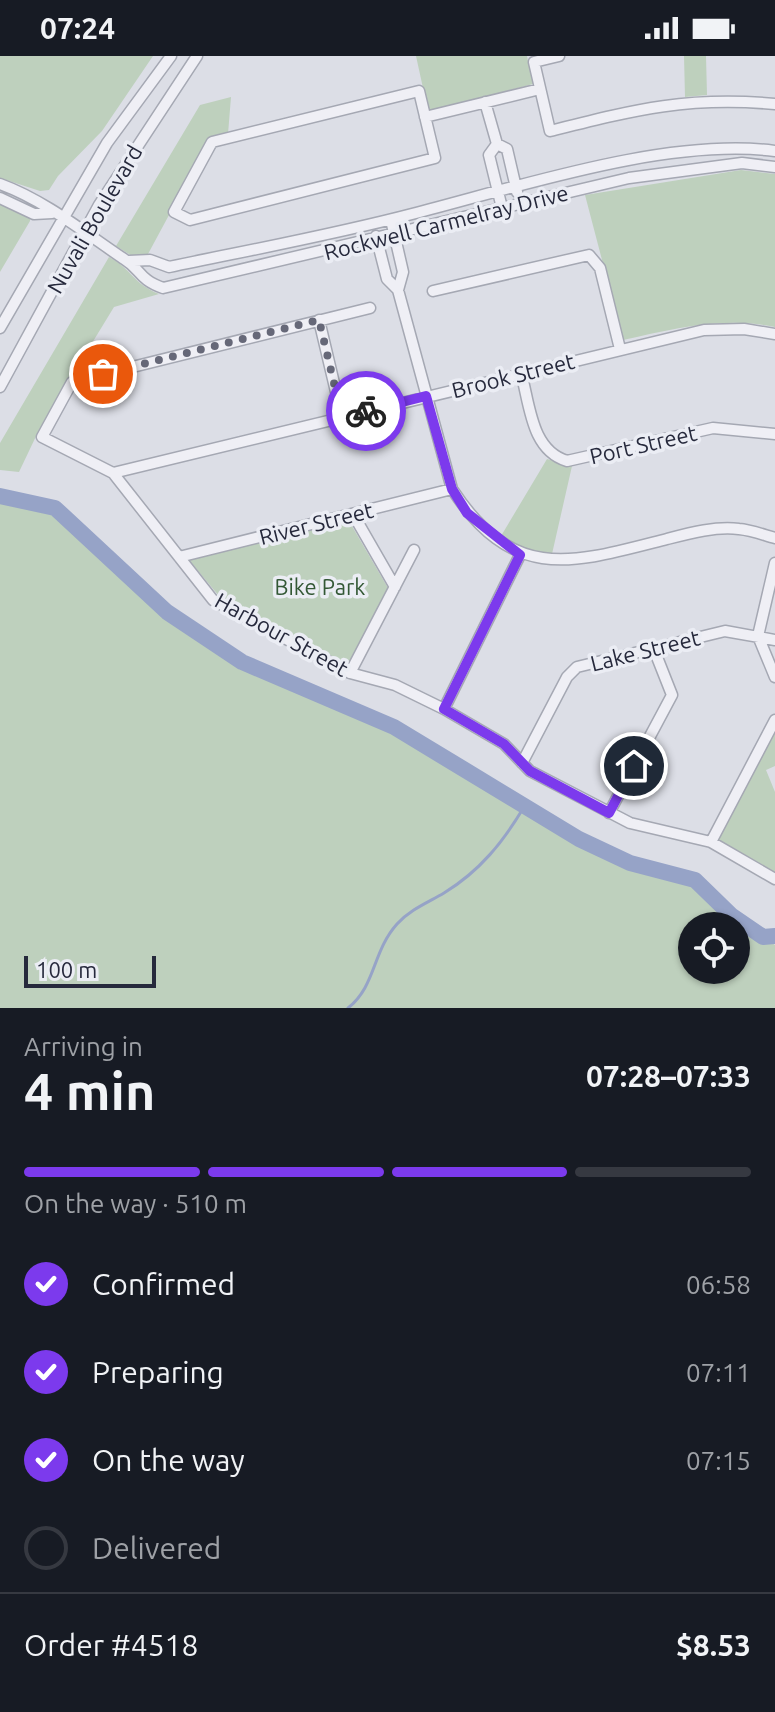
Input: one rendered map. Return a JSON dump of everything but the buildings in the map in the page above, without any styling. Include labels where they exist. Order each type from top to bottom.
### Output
[{"type":"street","name":"Nuvali Boulevard","points":[[0,328],[57,216],[171,56]]},
{"type":"street","name":"Nuvali Boulevard","points":[[0,387],[119,172],[197,56]]},
{"type":"street","points":[[559,56],[534,62],[550,131],[652,105],[706,100],[775,104]]},
{"type":"street","points":[[425,117],[540,89]]},
{"type":"street","points":[[419,91],[425,117],[435,158],[190,220],[174,212],[212,142],[419,91]]},
{"type":"street","points":[[485,102],[497,144],[507,149],[520,204]]},
{"type":"street","points":[[497,144],[489,155],[502,208]]},
{"type":"street","name":"Rockwell Carmelray Drive","points":[[129,261],[150,260],[169,267],[391,220],[655,156],[741,147],[775,151]]},
{"type":"street","name":"Rockwell Carmelray Drive","points":[[0,184],[39,200],[57,216],[129,261],[143,281],[163,288],[650,175],[742,163],[775,167]]},
{"type":"street","points":[[0,198],[34,214],[57,216]]},
{"type":"street","points":[[391,220],[403,272],[398,290]]},
{"type":"street","points":[[373,224],[387,279],[398,290],[452,489],[467,513],[520,555],[569,560],[593,558],[695,532],[719,530],[739,529],[775,538]]},
{"type":"street","points":[[433,291],[580,256],[596,260],[620,349]]},
{"type":"street","points":[[342,417],[319,320],[370,308]]},
{"type":"street","name":"Harbour Street","points":[[319,320],[72,382],[42,437],[113,473],[213,600],[350,673],[395,685],[444,709],[504,744],[530,771],[609,813],[630,823],[711,842],[775,879]]},
{"type":"street","name":"Brook Street","points":[[113,473],[704,330],[744,329],[775,334]]},
{"type":"street","name":"Port Street","points":[[521,373],[538,438],[546,450],[567,461],[713,428],[775,434]]},
{"type":"street","name":"River Street","points":[[179,557],[452,489]]},
{"type":"street","points":[[353,514],[395,587]]},
{"type":"street","points":[[350,673],[414,550]]},
{"type":"street","points":[[444,709],[520,555]]},
{"type":"street","points":[[775,563],[758,636],[775,677]]},
{"type":"street","name":"Lake Street","points":[[522,763],[567,677],[577,667],[725,631],[775,640]]},
{"type":"street","points":[[609,813],[672,695],[653,647]]},
{"type":"street","points":[[711,842],[775,720]]},
{"type":"green space","points":[[0,56],[153,56],[102,131],[58,176],[49,190],[40,191],[0,178]]},
{"type":"green space","points":[[416,56],[527,56],[533,84],[428,111]]},
{"type":"green space","points":[[684,56],[706,56],[707,95],[685,97]]},
{"type":"green space","points":[[231,97],[228,134],[210,139],[148,254],[132,256],[116,246],[200,105]]},
{"type":"green space","points":[[741,170],[775,174],[775,327],[718,323],[623,340],[585,195]]},
{"type":"green space","points":[[0,201],[30,217],[30,221],[0,272]]},
{"type":"green space","points":[[109,257],[159,294],[114,307],[39,430],[19,472],[0,470],[0,443]]},
{"type":"green space","points":[[547,459],[572,466],[552,554],[523,551],[501,536]]},
{"type":"green space","points":[[0,496],[55,508],[167,612],[242,662],[394,727],[579,839],[630,863],[695,880],[728,912],[678,912],[678,984],[750,984],[750,928],[775,945],[775,1008],[0,1008]]},
{"type":"green space","name":"Bike Park","points":[[349,521],[388,588],[348,665],[219,596],[189,560]]},
{"type":"green space","points":[[775,726],[775,766],[766,770],[775,792],[775,872],[718,840]]},
{"type":"waterway","points":[[0,496],[55,508],[167,612],[242,662],[394,727],[579,839],[630,863],[695,880],[731,915],[763,937],[775,936]]},
{"type":"waterway","points":[[348,1008],[364,990],[383,946],[397,924],[480,865],[499,844],[524,807]]},
{"type":"way so far","points":[[103,374],[319,320],[342,417],[366,411]]},
{"type":"route","points":[[366,411],[426,396],[452,489],[467,513],[520,555],[444,709],[504,744],[530,771],[609,813],[634,766]]}]
